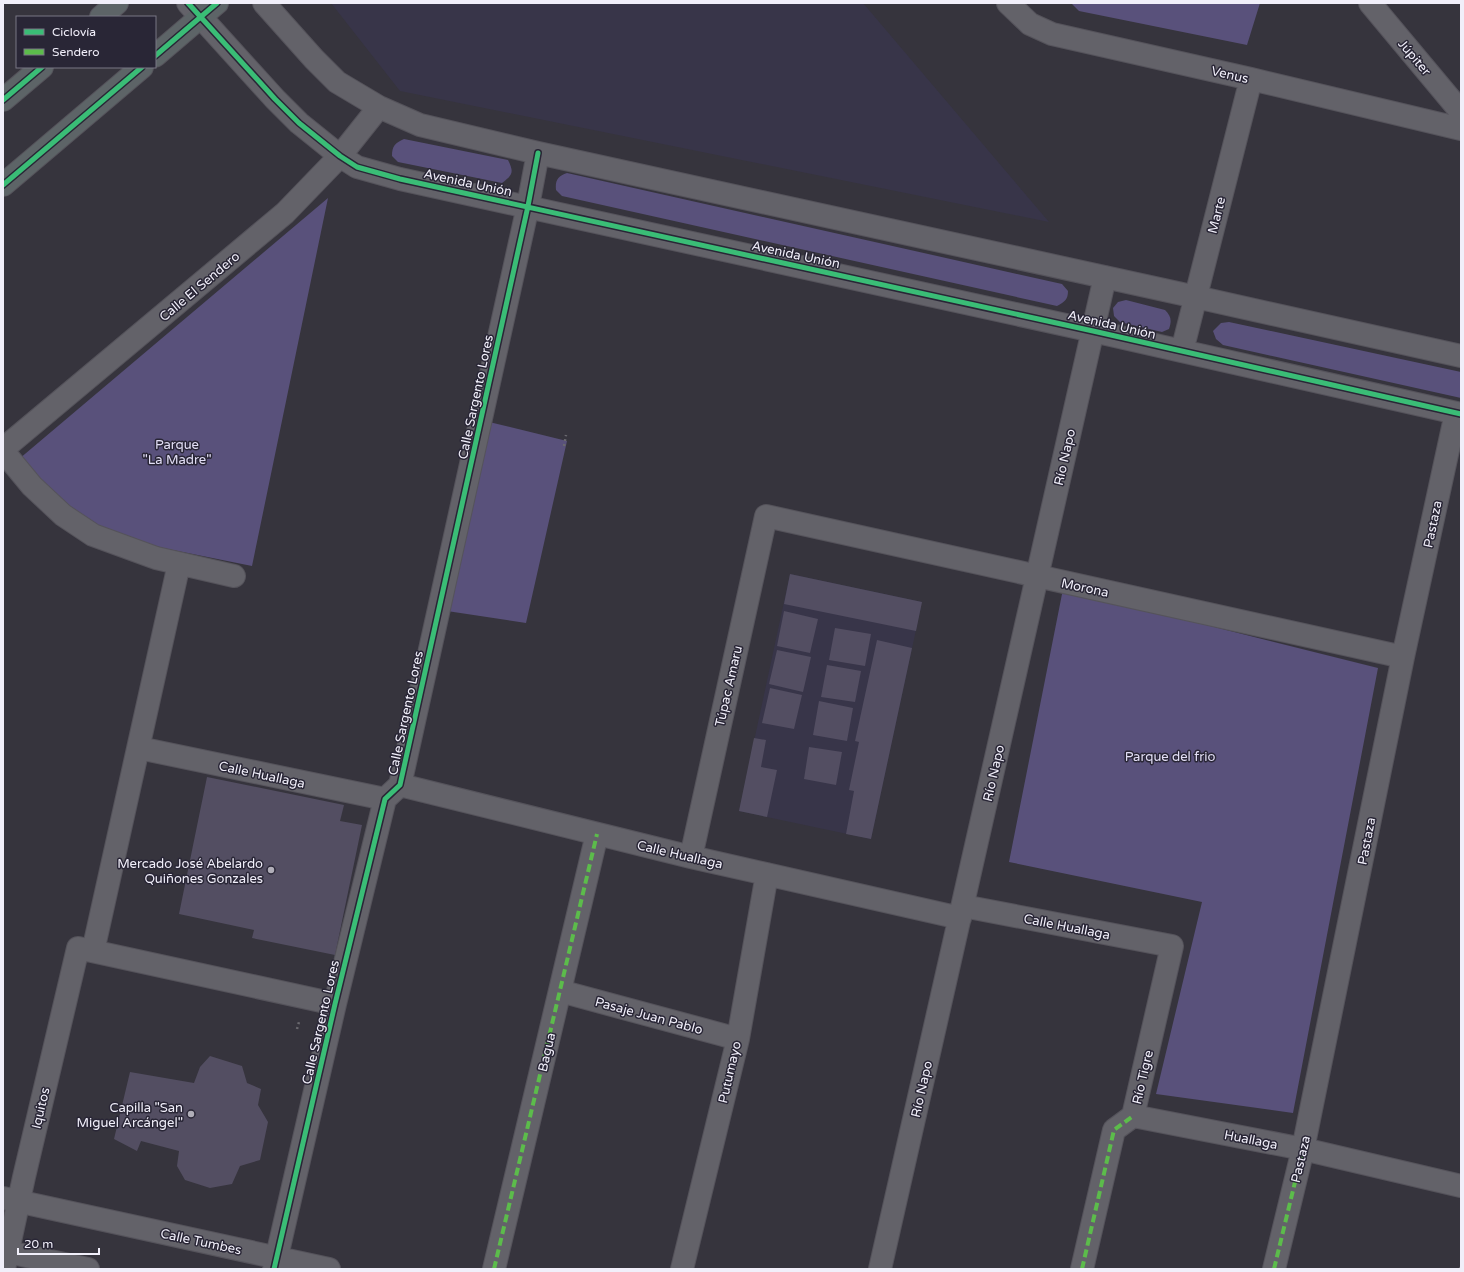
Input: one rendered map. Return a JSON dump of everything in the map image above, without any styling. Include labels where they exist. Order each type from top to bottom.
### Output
[{"type":"main road","points":[[102,16],[117,3]]},
{"type":"main road","points":[[156,55],[194,10],[217,3]]},
{"type":"main road","points":[[3,100],[41,68]]},
{"type":"main road","points":[[3,185],[141,68]]},
{"type":"street","points":[[264,3],[314,59],[337,82],[379,107],[420,125],[538,153],[1461,356]]},
{"type":"street","name":"Venus","points":[[1008,3],[1030,24],[1052,34],[1461,129]]},
{"type":"street","name":"Júpiter","points":[[1370,3],[1461,112]]},
{"type":"street","name":"Avenida Unión","points":[[194,10],[275,99],[299,123],[340,156],[357,167],[400,179],[1093,331],[1459,414]]},
{"type":"street","name":"Marte","points":[[1182,351],[1251,79]]},
{"type":"street","name":"Calle El Sendero","points":[[3,450],[285,213],[340,156],[379,107]]},
{"type":"street","name":"Calle Sargento Lores","points":[[275,1263],[335,1004],[393,792],[528,206],[538,153]]},
{"type":"street","name":"Río Napo","points":[[880,1269],[1105,277]]},
{"type":"street","name":"Pastaza","points":[[1274,1269],[1303,1149],[1403,657],[1459,414]]},
{"type":"street","points":[[3,450],[32,486],[63,515],[93,535],[156,558],[234,576]]},
{"type":"street","name":"Morona","points":[[766,516],[1403,657]]},
{"type":"street","name":"Túpac Amaru","points":[[691,857],[766,516]]},
{"type":"street","name":"Iquitos","points":[[5,1257],[11,1200],[86,950],[139,748],[179,564]]},
{"type":"street","name":"Calle Huallaga","points":[[139,748],[393,792],[597,834],[767,874],[961,912],[1172,946]]},
{"type":"street","name":"Bagua","points":[[494,1269],[597,834]]},
{"type":"street","name":"Putumayo","points":[[682,1269],[738,1039],[767,874]]},
{"type":"street","name":"Río Tigre","points":[[1082,1269],[1114,1130],[1133,1116],[1172,946]]},
{"type":"street","points":[[86,950],[335,1004]]},
{"type":"street","name":"Pasaje Juan Pablo","points":[[560,991],[738,1039]]},
{"type":"street","name":"Huallaga","points":[[1133,1116],[1303,1149],[1461,1186]]},
{"type":"street","name":"Calle Tumbes","points":[[11,1200],[275,1263],[329,1269]]},
{"type":"street","points":[[5,1257],[88,1269]]},
{"type":"path","points":[[564,446],[566,435]]},
{"type":"shaded area","points":[[331,3],[863,3],[1049,222],[400,91]]},
{"type":"shaded area","points":[[790,574],[922,602],[871,839],[739,811]]},
{"type":"green space","points":[[1071,3],[1260,3],[1247,45],[1079,11]]},
{"type":"green space","points":[[404,139],[508,160],[512,170],[508,178],[502,183],[398,162],[392,156],[393,147]]},
{"type":"green space","points":[[567,173],[1062,284],[1068,291],[1067,298],[1064,302],[1057,306],[562,196],[556,190],[556,184],[559,177]]},
{"type":"green space","name":"Parque \"La Madre\"","points":[[328,198],[252,566],[163,548],[104,530],[64,504],[19,459]]},
{"type":"green space","points":[[1126,300],[1165,310],[1169,314],[1170,318],[1169,329],[1162,332],[1120,322],[1114,316],[1113,308],[1118,302]]},
{"type":"green space","points":[[1229,322],[1461,372],[1461,398],[1223,345],[1216,339],[1213,331],[1221,323]]},
{"type":"green space","points":[[485,421],[567,441],[526,623],[447,611]]},
{"type":"green space","name":"Parque del frio","points":[[1063,589],[1378,668],[1293,1113],[1156,1094],[1202,902],[1009,862]]},
{"type":"building","points":[[790,574],[922,602],[916,631],[784,604]]},
{"type":"building","points":[[784,611],[818,619],[810,653],[777,646]]},
{"type":"building","points":[[835,628],[871,634],[865,666],[829,660]]},
{"type":"building","points":[[877,640],[912,648],[871,839],[846,834],[854,791],[849,790],[859,742],[855,741]]},
{"type":"building","points":[[777,650],[811,657],[803,692],[769,684]]},
{"type":"building","points":[[827,665],[861,671],[855,702],[821,697]]},
{"type":"building","points":[[770,688],[802,695],[794,729],[762,723]]},
{"type":"building","points":[[819,701],[853,708],[847,741],[813,735]]},
{"type":"building","points":[[754,738],[766,740],[761,767],[777,770],[767,817],[739,811]]},
{"type":"building","points":[[809,747],[842,752],[836,785],[804,779]]},
{"type":"building","name":"Mercado José Abelardo Quiñones Gonzales","points":[[207,777],[344,805],[340,821],[362,825],[335,955],[252,938],[254,930],[179,914]]},
{"type":"building","name":"Capilla \"San Miguel Arcángel\"","points":[[210,1056],[242,1066],[247,1083],[261,1089],[258,1105],[268,1122],[260,1160],[240,1166],[232,1184],[210,1188],[185,1180],[177,1166],[179,1151],[141,1141],[137,1151],[114,1139],[130,1072],[194,1083],[200,1067]]},
{"type":"marked path","points":[[494,1269],[597,834]]},
{"type":"marked path","points":[[1082,1269],[1114,1130],[1133,1116]]},
{"type":"marked path","points":[[1274,1269],[1303,1149]]},
{"type":"cycle path","points":[[188,3],[275,99],[299,123],[340,156],[357,167],[400,179],[1093,331],[1461,414]]},
{"type":"cycle path","points":[[156,55],[217,3]]},
{"type":"cycle path","points":[[3,100],[41,68]]},
{"type":"cycle path","points":[[3,185],[141,68]]},
{"type":"cycle path","points":[[274,1269],[335,1004],[385,799],[400,785],[528,206],[538,153]]},
{"type":"place","name":"Mercado José Abelardo Quiñones Gonzales","points":[[271,870]]},
{"type":"place","name":"Capilla \"San Miguel Arcángel\"","points":[[191,1114]]}]
